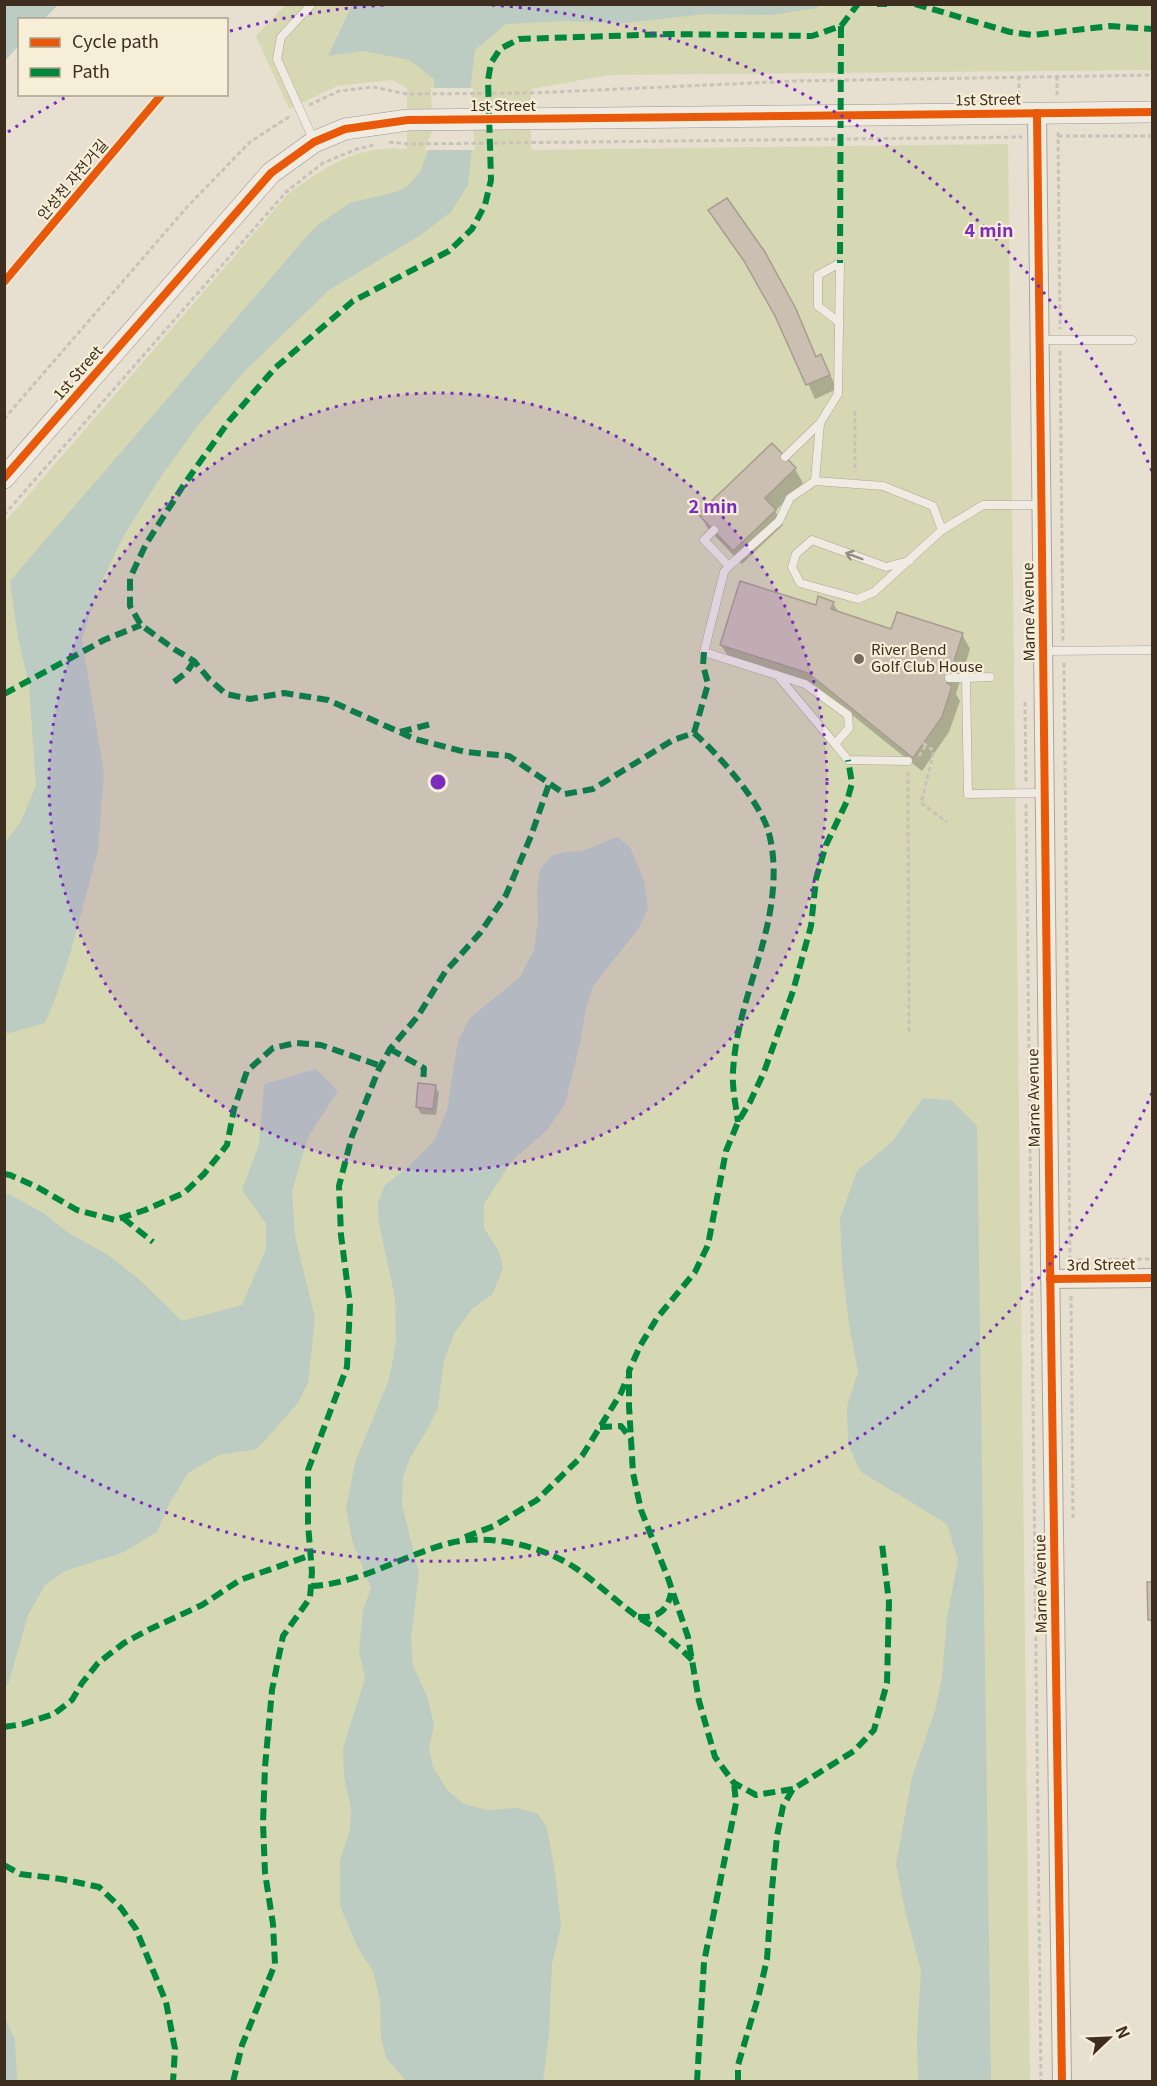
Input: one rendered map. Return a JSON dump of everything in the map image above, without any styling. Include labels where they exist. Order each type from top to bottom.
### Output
[{"type":"main road","name":"1st Street","points":[[4,478],[271,173],[314,142],[345,129],[408,120],[1152,112]]},
{"type":"street","name":"Marne Avenue","points":[[1028,113],[1037,136],[1062,2082]]},
{"type":"street","name":"3rd Street","points":[[1050,1279],[1152,1278]]},
{"type":"lane","points":[[312,4],[281,37],[277,59],[314,142]]},
{"type":"lane","points":[[785,457],[820,423],[838,394],[840,263],[818,275],[818,306],[839,322]]},
{"type":"lane","points":[[1039,340],[1132,340]]},
{"type":"lane","points":[[815,481],[820,423]]},
{"type":"lane","points":[[835,744],[849,728],[848,715],[805,684],[704,652],[724,572],[778,521],[790,498],[815,481],[883,486],[933,506],[942,530]]},
{"type":"lane","points":[[909,561],[885,567],[812,540],[796,554],[792,567],[800,583],[858,598],[874,592],[909,561],[942,530],[983,505],[1041,505]]},
{"type":"lane","points":[[714,530],[704,540],[729,566]]},
{"type":"lane","points":[[1043,651],[1152,650]]},
{"type":"lane","points":[[777,675],[848,760],[908,761]]},
{"type":"lane","points":[[949,678],[990,677]]},
{"type":"lane","points":[[966,678],[968,794],[1044,793]]},
{"type":"path","points":[[4,419],[187,207],[250,142],[300,109],[339,92],[373,87],[407,94],[531,93],[796,81],[1152,75]]},
{"type":"path","points":[[1019,76],[1028,113]]},
{"type":"path","points":[[1057,76],[1072,1522]]},
{"type":"path","points":[[386,142],[408,144],[1152,136]]},
{"type":"path","points":[[4,515],[286,192],[323,163],[357,149],[376,145]]},
{"type":"path","points":[[855,411],[855,484]]},
{"type":"path","points":[[1025,701],[1041,2082]]},
{"type":"path","points":[[923,743],[934,751],[921,803],[947,822]]},
{"type":"path","points":[[908,761],[909,1034]]},
{"type":"path","points":[[1030,1261],[1152,1259]]},
{"type":"green space","points":[[286,4],[1152,5],[1152,70],[608,75],[531,89],[531,150],[1008,144],[1030,2081],[5,2082],[5,522],[288,194],[316,174],[343,159],[373,150],[407,149],[407,88],[392,80],[337,86],[289,109],[256,36]]},
{"type":"shaded area","points":[[5,4],[58,5],[45,18],[18,18],[18,46],[5,61]]},
{"type":"shaded area","points":[[352,5],[821,5],[817,8],[771,15],[706,14],[624,23],[564,21],[506,24],[475,50],[468,106],[472,149],[468,185],[451,212],[419,236],[329,290],[244,372],[199,424],[164,472],[124,535],[96,594],[82,639],[104,774],[98,850],[71,951],[45,1023],[5,1034],[5,842],[20,823],[36,786],[29,685],[18,638],[10,581],[315,227],[350,203],[396,192],[407,187],[420,172],[435,132],[434,79],[409,60],[363,51],[328,56]]},
{"type":"shaded area","points":[[617,837],[630,847],[644,881],[648,908],[639,928],[593,986],[565,1104],[547,1130],[512,1161],[484,1204],[484,1228],[499,1252],[503,1268],[492,1295],[472,1309],[455,1332],[444,1360],[438,1407],[410,1458],[403,1477],[402,1505],[419,1574],[411,1638],[413,1666],[427,1696],[434,1725],[429,1748],[433,1767],[448,1791],[464,1804],[487,1810],[516,1808],[537,1813],[547,1828],[561,1926],[552,1964],[549,2033],[543,2081],[406,2081],[386,2058],[381,2038],[380,2000],[373,1971],[358,1948],[340,1906],[340,1860],[350,1830],[351,1807],[344,1777],[343,1748],[365,1678],[359,1651],[363,1610],[371,1588],[352,1540],[346,1509],[355,1463],[389,1379],[396,1343],[395,1298],[379,1223],[378,1202],[385,1185],[407,1168],[434,1141],[447,1110],[458,1041],[470,1018],[520,977],[534,950],[538,921],[537,890],[540,869],[553,855],[582,851]]},
{"type":"shaded area","points":[[316,1069],[338,1091],[308,1137],[292,1191],[295,1236],[315,1318],[308,1383],[298,1403],[257,1449],[219,1455],[188,1473],[169,1504],[157,1532],[124,1552],[65,1571],[45,1585],[28,1615],[8,1685],[5,1685],[5,1195],[9,1194],[45,1214],[67,1232],[108,1255],[139,1279],[182,1321],[242,1305],[266,1249],[266,1224],[242,1190],[259,1144],[264,1084]]},
{"type":"shaded area","points":[[923,1098],[951,1100],[977,1126],[991,2081],[918,2081],[917,2034],[921,1971],[896,1864],[912,1777],[935,1711],[942,1677],[947,1618],[958,1560],[947,1524],[861,1472],[848,1444],[847,1407],[858,1372],[849,1324],[842,1265],[840,1218],[857,1171],[893,1141]]},
{"type":"shaded area","points":[[4,2016],[15,2040],[17,2081],[5,2081]]},
{"type":"pier","points":[[431,88],[473,88],[471,106],[475,150],[425,150],[432,131]]},
{"type":"building","points":[[727,198],[765,252],[796,309],[816,357],[821,354],[830,375],[806,385],[775,316],[744,261],[708,210]]},
{"type":"building","points":[[772,443],[796,468],[765,498],[776,510],[733,551],[698,514]]},
{"type":"building","name":"River Bend Golf Club House","points":[[740,581],[816,605],[818,596],[834,602],[831,609],[891,629],[897,612],[963,633],[947,683],[952,686],[942,717],[913,758],[808,673],[720,645]]},
{"type":"building","points":[[418,1083],[436,1085],[433,1109],[416,1107]]},
{"type":"building","points":[[1147,1582],[1152,1582],[1152,1620],[1148,1620]]},
{"type":"marked path","points":[[841,26],[858,4]]},
{"type":"marked path","points":[[877,4],[887,4]]},
{"type":"marked path","points":[[915,4],[1010,32],[1033,35],[1110,26],[1152,29]]},
{"type":"marked path","points":[[704,652],[703,665],[708,684],[694,733],[673,740],[593,789],[565,794],[509,756],[465,752],[415,739],[328,700],[284,693],[250,699],[226,694],[194,661],[141,625],[130,606],[130,578],[146,544],[183,486],[229,421],[275,368],[353,301],[449,251],[472,229],[485,205],[491,180],[488,80],[491,63],[500,49],[519,39],[671,34],[812,36],[841,26],[840,263]]},
{"type":"marked path","points":[[4,694],[104,640],[141,625]]},
{"type":"marked path","points":[[174,682],[187,672],[194,661]]},
{"type":"marked path","points":[[400,732],[431,724]]},
{"type":"marked path","points":[[694,733],[747,791],[763,818],[772,846],[774,878],[770,910],[734,1057],[733,1085],[738,1122]]},
{"type":"marked path","points":[[793,1789],[756,1795],[734,1783],[715,1757],[699,1701],[688,1637],[641,1510],[633,1473],[629,1371],[640,1346],[657,1318],[695,1272],[708,1245],[726,1151],[764,1072],[793,991],[811,926],[816,879],[826,845],[847,801],[852,783],[848,760]]},
{"type":"marked path","points":[[233,2082],[242,2045],[275,1964],[273,1924],[265,1873],[263,1823],[272,1690],[283,1636],[310,1598],[312,1572],[308,1524],[308,1470],[347,1367],[350,1305],[341,1235],[339,1186],[352,1136],[378,1071],[390,1049],[418,1016],[445,972],[480,933],[506,895],[531,836],[549,784]]},
{"type":"marked path","points":[[4,1174],[37,1187],[77,1210],[115,1220],[184,1193],[204,1174],[227,1145],[234,1109],[247,1071],[273,1048],[296,1043],[321,1045],[381,1066]]},
{"type":"marked path","points":[[390,1049],[424,1068],[423,1083]]},
{"type":"marked path","points":[[123,1218],[153,1242]]},
{"type":"marked path","points":[[465,1537],[494,1526],[537,1500],[582,1456],[621,1393],[627,1378]]},
{"type":"marked path","points":[[600,1427],[621,1426],[632,1440]]},
{"type":"marked path","points":[[311,1586],[364,1575],[450,1543],[482,1540],[516,1544],[548,1554],[577,1569],[635,1615],[658,1630],[692,1660]]},
{"type":"marked path","points":[[738,2082],[738,2065],[767,1959],[777,1836],[783,1806],[793,1789],[854,1751],[874,1730],[887,1683],[889,1602],[882,1544]]},
{"type":"marked path","points":[[4,1727],[23,1724],[54,1714],[72,1700],[98,1663],[124,1643],[202,1605],[240,1580],[311,1555]]},
{"type":"marked path","points":[[638,1617],[656,1615],[667,1605],[671,1593]]},
{"type":"marked path","points":[[697,2082],[704,1962],[736,1803],[734,1783]]},
{"type":"marked path","points":[[4,1865],[20,1874],[99,1887],[121,1908],[136,1929],[166,2002],[175,2049],[173,2082]]},
{"type":"cycle path","name":"안성천 자전거길","points":[[4,282],[160,96]]},
{"type":"cycle path","points":[[4,478],[271,173],[314,142],[345,129],[408,120],[1152,112]]},
{"type":"cycle path","points":[[1037,113],[1062,2082]]},
{"type":"cycle path","points":[[1050,1279],[1152,1278]]},
{"type":"place","name":"River Bend Golf Club House","points":[[859,659]]}]
